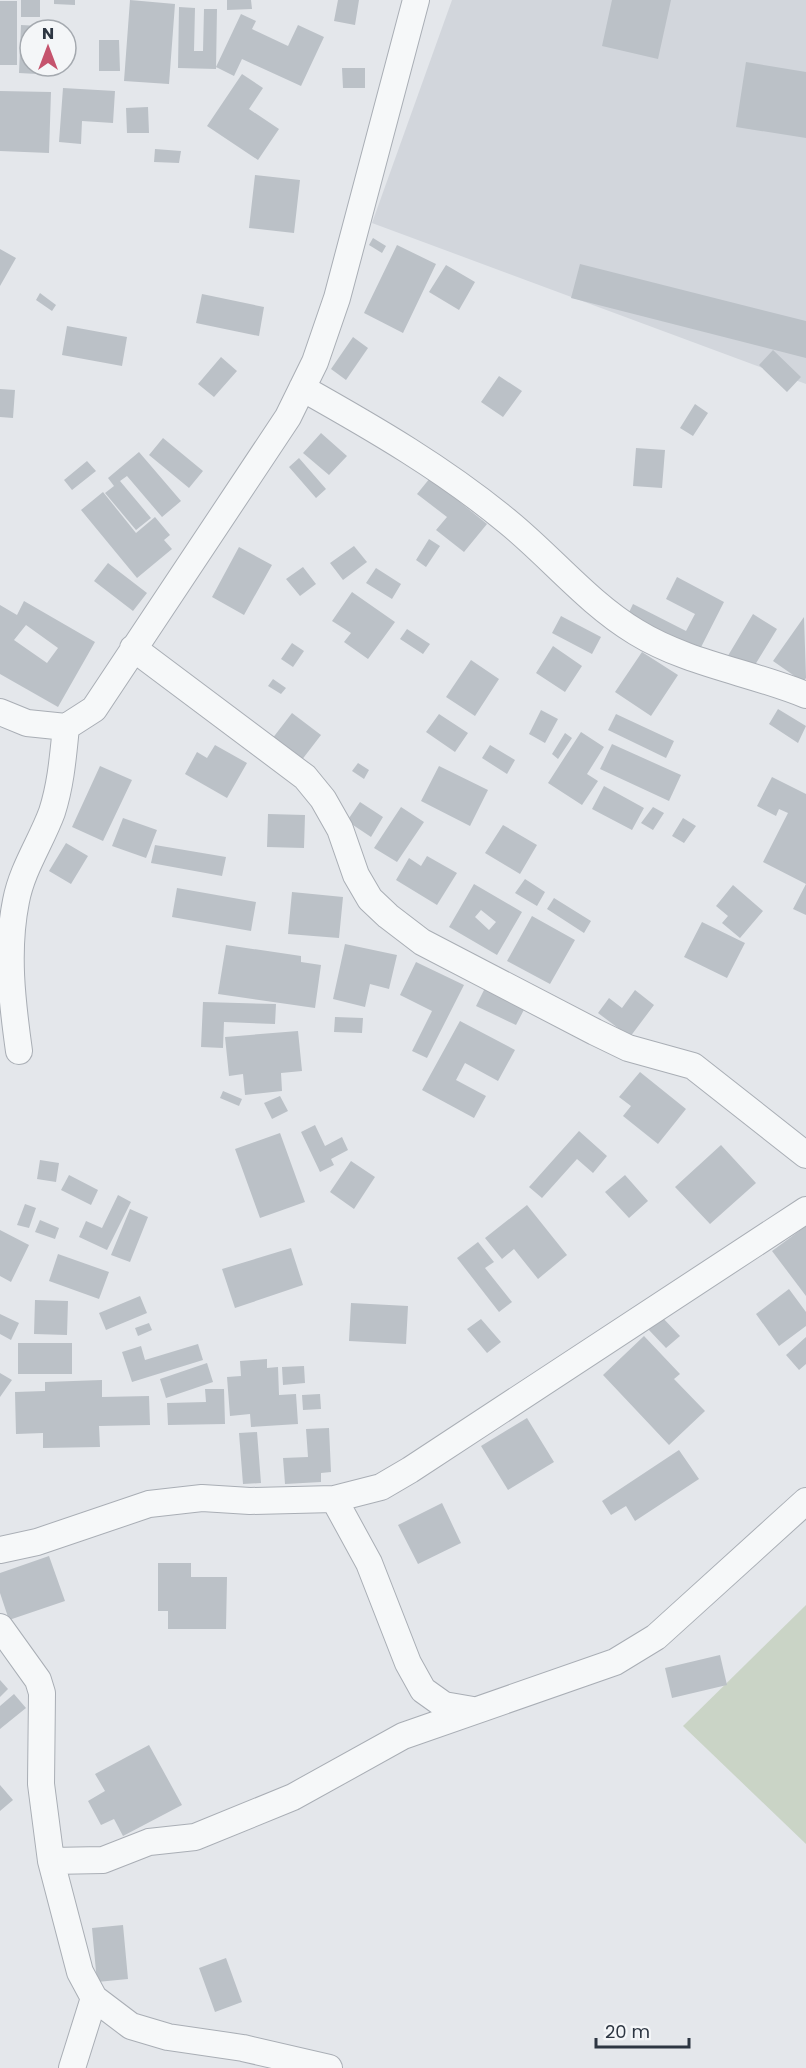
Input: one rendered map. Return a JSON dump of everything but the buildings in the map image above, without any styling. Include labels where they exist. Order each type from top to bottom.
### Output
[{"type":"street","points":[[0,712],[27,723],[66,727],[94,709],[288,417],[315,362],[337,298],[416,0]]},
{"type":"street","points":[[302,388],[398,442],[451,477],[511,524],[597,602],[633,630],[656,644],[698,660],[806,695]]},
{"type":"street","points":[[133,648],[305,777],[323,799],[340,829],[356,875],[370,899],[422,942],[595,1032],[628,1047],[693,1066],[806,1155]]},
{"type":"street","points":[[19,1051],[10,988],[10,941],[16,900],[28,861],[51,814],[62,778],[66,727]]},
{"type":"street","points":[[0,1550],[37,1542],[149,1504],[202,1498],[250,1501],[334,1499],[381,1487],[806,1210]]},
{"type":"street","points":[[334,1499],[369,1563],[408,1663],[423,1690],[444,1704],[479,1711]]},
{"type":"street","points":[[51,1861],[103,1860],[149,1842],[195,1837],[293,1797],[403,1736],[434,1723],[479,1711],[615,1662],[656,1637],[806,1501]]},
{"type":"street","points":[[0,1627],[38,1680],[42,1693],[41,1784],[51,1861],[80,1972],[94,1998],[131,2026],[168,2037],[243,2048],[329,2068]]},
{"type":"street","points":[[72,2068],[94,1998]]},
{"type":"shaded area","points":[[452,0],[806,0],[806,384],[372,223]]},
{"type":"green space","points":[[806,1605],[806,1844],[683,1726]]}]
